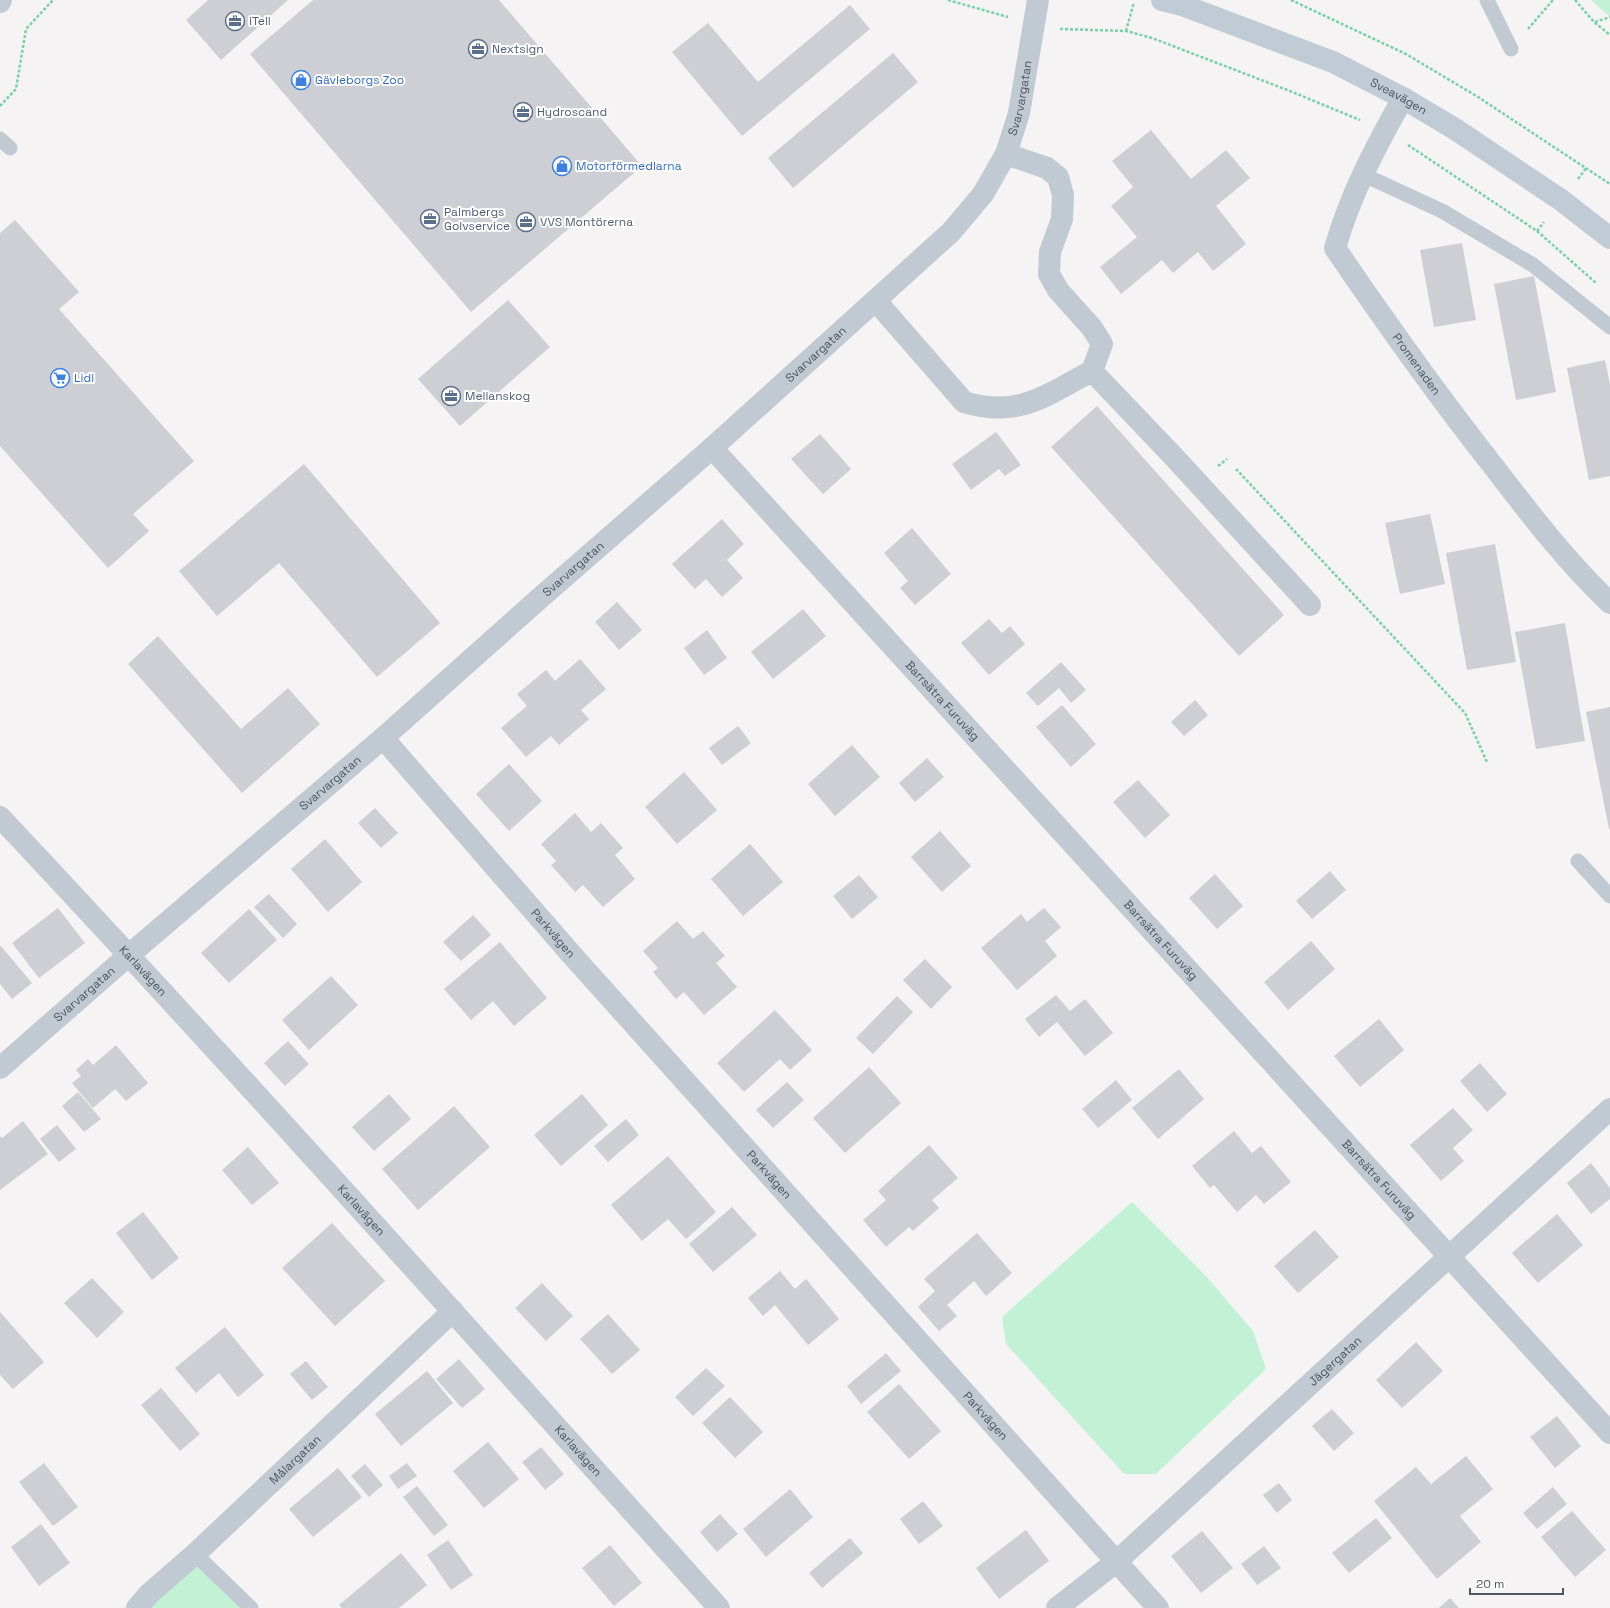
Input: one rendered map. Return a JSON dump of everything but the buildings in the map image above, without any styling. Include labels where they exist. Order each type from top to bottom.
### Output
[{"type":"main road","name":"Sveavägen","points":[[1176,2],[1333,62],[1403,98],[1455,129],[1555,196],[1610,238]]},
{"type":"street","name":"Svarvargatan","points":[[0,1068],[129,955],[383,738],[540,598],[712,448],[951,232],[983,194],[1006,154],[1019,113],[1038,0]]},
{"type":"street","name":"Promenaden","points":[[1403,98],[1362,174],[1346,212],[1335,248],[1391,330],[1504,480],[1584,577],[1610,603]]},
{"type":"street","points":[[876,300],[964,402],[984,408],[1024,406],[1092,371],[1102,344],[1092,328],[1058,290],[1049,274],[1050,252],[1062,219],[1063,194],[1058,177],[1047,168],[1006,154]]},
{"type":"street","points":[[1092,371],[1174,456],[1310,605]]},
{"type":"street","name":"Barrsätra Furuväg","points":[[712,448],[1610,1433]]},
{"type":"street","name":"Parkvägen","points":[[383,738],[571,954],[1158,1608]]},
{"type":"street","name":"Karlavägen","points":[[0,817],[129,955],[453,1311],[719,1608]]},
{"type":"street","name":"Jägergatan","points":[[1057,1608],[1116,1562],[1610,1109]]},
{"type":"street","name":"Målargatan","points":[[138,1608],[149,1594],[195,1554],[453,1311]]},
{"type":"lane","points":[[1487,0],[1511,49]]},
{"type":"lane","points":[[1362,174],[1442,211],[1533,265],[1610,327]]},
{"type":"lane","points":[[1578,861],[1610,896]]},
{"type":"lane","points":[[195,1554],[251,1608]]},
{"type":"path","points":[[0,106],[16,89],[26,29],[53,0]]},
{"type":"path","points":[[1135,0],[1126,31],[1152,38],[1276,85],[1385,130],[1537,231],[1600,286]]},
{"type":"path","points":[[1291,0],[1412,58],[1478,97],[1610,184]]},
{"type":"path","points":[[1511,49],[1553,0]]},
{"type":"path","points":[[1575,0],[1594,22],[1610,35]]},
{"type":"path","points":[[1594,22],[1610,17]]},
{"type":"path","points":[[1236,469],[1465,714],[1487,762]]},
{"type":"green space","points":[[1591,0],[1610,0],[1610,17]]},
{"type":"green space","points":[[1132,1202],[1205,1275],[1253,1331],[1266,1369],[1156,1474],[1124,1474],[1006,1344],[1002,1317]]},
{"type":"green space","points":[[195,1554],[251,1608],[137,1608]]},
{"type":"place","name":"iTell","points":[[235,21]]},
{"type":"place","name":"Nextsign","points":[[478,49]]},
{"type":"place","name":"Gävleborgs Zoo","points":[[301,80]]},
{"type":"place","name":"Hydroscand","points":[[523,112]]},
{"type":"place","name":"Motorförmedlarna","points":[[562,166]]},
{"type":"place","name":"Palmbergs Golvservice","points":[[430,219]]},
{"type":"place","name":"VVS Montörerna","points":[[526,222]]},
{"type":"place","name":"Lidl","points":[[60,378]]},
{"type":"place","name":"Mellanskog","points":[[451,396]]}]
